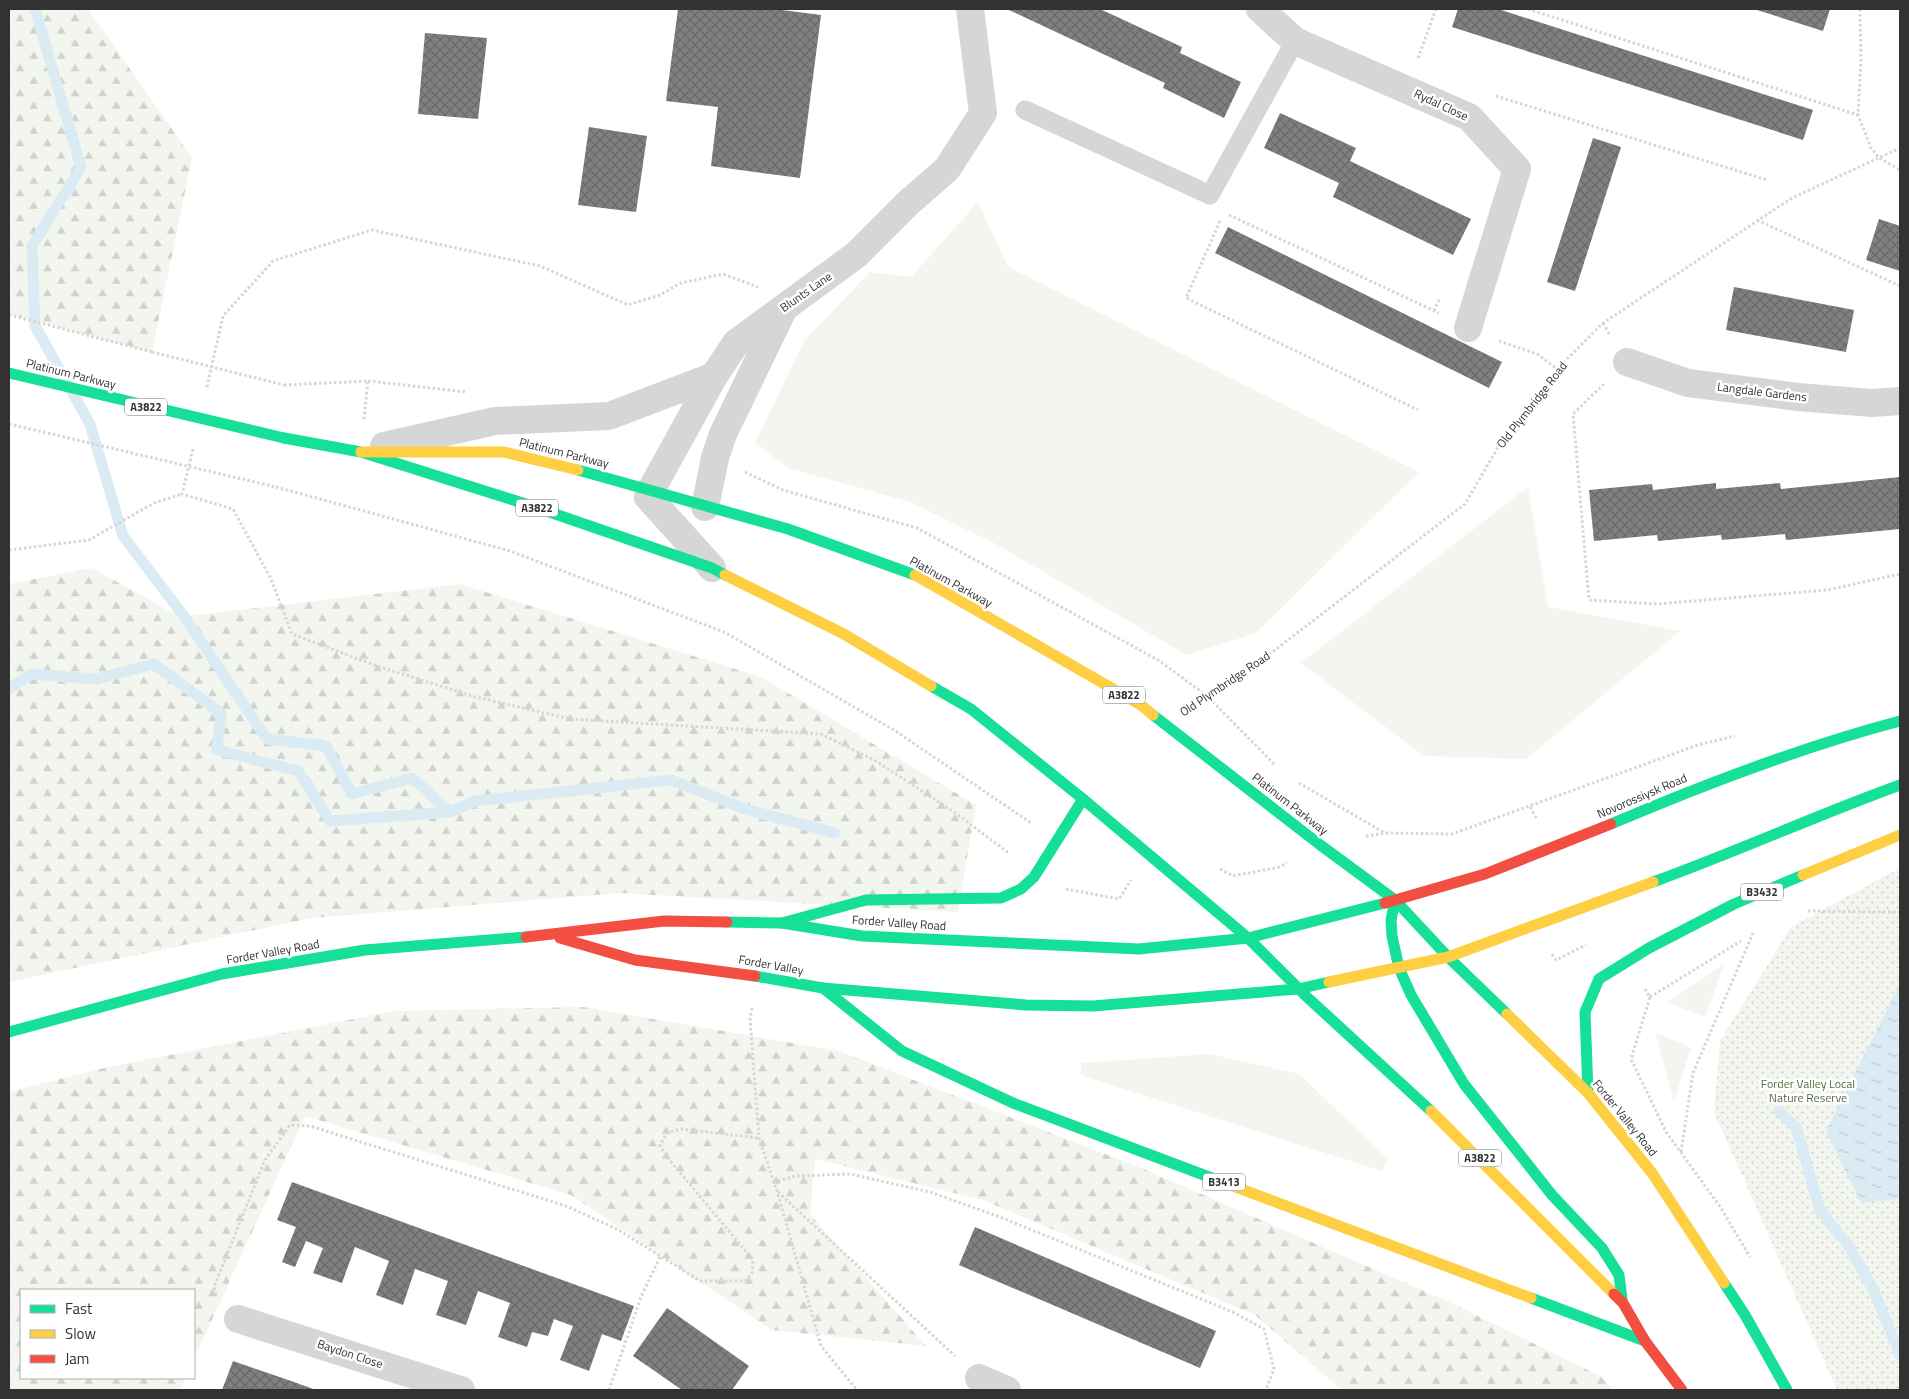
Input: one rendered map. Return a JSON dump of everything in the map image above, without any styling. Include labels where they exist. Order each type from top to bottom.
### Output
[{"type":"main road","name":"Platinum Parkway","points":[[9,373],[284,438],[361,452],[528,505],[712,568],[842,633],[971,709],[1083,799],[1248,938]]},
{"type":"main road","name":"Platinum Parkway","points":[[361,452],[504,452],[584,471],[706,508],[788,529],[909,572],[1142,705],[1166,726],[1395,900]]},
{"type":"main road","name":"Novorossiysk Road","points":[[1395,900],[1485,874],[1553,848],[1704,784],[1846,735],[1900,721]]},
{"type":"main road","points":[[823,988],[1026,1005],[1093,1006],[1298,989],[1448,957],[1705,863],[1823,813],[1900,785]]},
{"type":"main road","points":[[782,923],[866,900],[1001,898],[1021,889],[1034,877],[1083,799]]},
{"type":"main road","name":"B3432","points":[[1588,1093],[1585,1012],[1599,979],[1734,904],[1900,835]]},
{"type":"main road","points":[[1395,900],[1391,920],[1392,936],[1399,968],[1411,996],[1464,1084],[1552,1195],[1602,1248],[1618,1275],[1623,1303]]},
{"type":"main road","name":"Forder Valley Road","points":[[9,1032],[222,974],[365,950],[549,935],[664,921],[782,923],[862,936],[1139,949],[1248,938],[1395,900],[1448,957],[1588,1093],[1652,1173],[1745,1315],[1788,1390]]},
{"type":"main road","name":"Forder Valley Road","points":[[549,935],[635,960],[715,969]]},
{"type":"main road","name":"A3822","points":[[1248,938],[1298,989],[1454,1132],[1623,1303],[1645,1341],[1682,1390]]},
{"type":"main road","name":"Forder Valley","points":[[715,969],[823,988]]},
{"type":"main road","name":"B3413","points":[[823,988],[902,1051],[1013,1103],[1645,1341]]},
{"type":"street","name":"Blunts Lane","points":[[651,490],[714,376],[736,344],[784,306],[856,255],[908,203],[947,169],[983,113],[970,9]]},
{"type":"street","name":"Rydal Close","points":[[1260,9],[1295,40],[1469,117],[1517,169],[1468,328]]},
{"type":"street","points":[[706,508],[715,458],[723,434],[784,306]]},
{"type":"street","name":"Langdale Gardens","points":[[1627,362],[1688,383],[1798,397],[1872,403],[1900,401]]},
{"type":"street","points":[[361,452],[495,421],[608,416],[714,376]]},
{"type":"street","points":[[651,490],[648,497],[712,568]]},
{"type":"street","name":"Baydon Close","points":[[238,1319],[461,1390]]},
{"type":"street","points":[[979,1378],[1007,1390]]},
{"type":"lane","points":[[1025,110],[1210,195],[1295,40]]},
{"type":"path","points":[[1398,86],[1414,70],[1436,9]]},
{"type":"path","points":[[1528,9],[1858,115]]},
{"type":"path","points":[[1860,9],[1861,62],[1858,115],[1871,148],[1880,158],[1900,170]]},
{"type":"path","points":[[1490,94],[1766,180]]},
{"type":"path","points":[[1880,158],[1900,148]]},
{"type":"path","name":"Old Plymbridge Road","points":[[1166,726],[1206,694],[1245,674],[1465,504],[1504,437],[1558,369],[1603,323],[1792,198],[1880,158]]},
{"type":"path","points":[[1418,410],[1186,298],[1224,212],[1468,328],[1537,354],[1558,369]]},
{"type":"path","points":[[1757,220],[1900,286]]},
{"type":"path","points":[[1434,311],[1444,291]]},
{"type":"path","points":[[9,315],[284,386],[368,382],[361,452]]},
{"type":"path","points":[[1627,362],[1573,414],[1589,600],[1657,604],[1817,591],[1900,574]]},
{"type":"path","points":[[9,424],[276,487],[510,551],[724,632],[894,730],[1056,840]]},
{"type":"path","points":[[9,550],[89,540],[154,503],[182,494]]},
{"type":"path","points":[[1530,807],[1553,848]]},
{"type":"path","points":[[1385,833],[1452,834],[1508,814]]},
{"type":"path","points":[[1800,910],[1900,912]]},
{"type":"path","points":[[1538,924],[1556,960],[1589,944]]},
{"type":"path","points":[[1681,1153],[1693,1073],[1753,933]]},
{"type":"path","points":[[1629,961],[1650,997],[1631,1059],[1666,1132],[1721,1208],[1750,1258]]},
{"type":"path","points":[[759,977],[750,1018],[759,1138],[777,1191],[821,1346],[857,1390]]},
{"type":"path","points":[[238,1319],[218,1305],[214,1287],[265,1160],[290,1125],[310,1126],[566,1206],[617,1229],[700,1281],[746,1281],[752,1273],[753,1260],[667,1157],[660,1145],[667,1133],[681,1129],[759,1138]]},
{"type":"path","points":[[773,1182],[796,1176],[850,1174],[930,1192],[1000,1217],[1233,1312],[1264,1329],[1274,1369],[1266,1390]]},
{"type":"path","points":[[777,1191],[979,1378]]},
{"type":"path","points":[[609,1390],[642,1296],[661,1255]]},
{"type":"green space","points":[[9,9],[88,9],[192,158],[152,352],[9,314]]},
{"type":"green space","points":[[978,202],[1008,267],[1419,472],[1256,633],[1187,655],[992,542],[910,502],[788,468],[755,443],[804,341],[870,272],[911,277]]},
{"type":"green space","points":[[1528,487],[1548,607],[1680,631],[1526,759],[1424,756],[1301,663]]},
{"type":"green space","points":[[92,568],[180,617],[460,584],[761,677],[976,805],[958,912],[619,893],[312,918],[9,982],[9,584]]},
{"type":"green space","name":"Forder Valley Local Nature Reserve","points":[[1900,868],[1900,1390],[1837,1390],[1714,1112],[1720,1041],[1791,927]]},
{"type":"green space","points":[[1724,964],[1705,1017],[1667,1002]]},
{"type":"green space","points":[[583,1007],[839,1051],[1139,1167],[1447,1301],[1602,1377],[1613,1390],[1342,1390],[1255,1315],[983,1200],[815,1159],[810,1214],[926,1346],[772,1330],[571,1195],[305,1116],[195,1357],[195,1289],[20,1289],[20,1379],[185,1379],[180,1390],[9,1390],[9,1092],[104,1068],[394,1011]]},
{"type":"green space","points":[[1655,1032],[1691,1048],[1674,1101]]},
{"type":"green space","points":[[1209,1054],[1299,1074],[1388,1159],[1382,1171],[1080,1075],[1082,1063]]},
{"type":"water","points":[[1898,988],[1900,988],[1900,1199],[1861,1203],[1826,1131]]},
{"type":"building","points":[[678,9],[774,9],[821,15],[800,178],[711,166],[718,107],[666,101]]},
{"type":"building","points":[[1007,9],[1100,9],[1182,47],[1180,53],[1241,82],[1224,118],[1163,88],[1165,83]]},
{"type":"building","points":[[1458,9],[1498,9],[1813,110],[1803,140],[1452,27]]},
{"type":"building","points":[[1754,9],[1830,9],[1823,31]]},
{"type":"building","points":[[425,33],[487,38],[478,119],[418,114]]},
{"type":"building","points":[[1280,113],[1356,148],[1350,161],[1471,219],[1453,255],[1333,197],[1339,183],[1264,148]]},
{"type":"building","points":[[589,127],[647,136],[636,212],[578,205]]},
{"type":"building","points":[[1593,138],[1621,147],[1575,291],[1547,282]]},
{"type":"building","points":[[1879,219],[1900,226],[1900,271],[1866,260]]},
{"type":"building","points":[[1228,227],[1502,362],[1489,388],[1215,253]]},
{"type":"building","points":[[1734,287],[1854,310],[1846,352],[1726,330]]},
{"type":"building","points":[[1900,477],[1900,529],[1786,540],[1785,534],[1722,540],[1721,535],[1658,541],[1657,535],[1594,541],[1589,490],[1652,484],[1653,490],[1716,483],[1716,489],[1780,483],[1781,489]]},
{"type":"building","points":[[292,1182],[634,1306],[621,1341],[602,1334],[589,1371],[560,1360],[573,1326],[554,1319],[548,1336],[532,1332],[527,1347],[498,1337],[510,1303],[478,1291],[466,1325],[436,1315],[448,1281],[415,1269],[403,1305],[376,1295],[389,1261],[355,1247],[342,1283],[313,1273],[323,1248],[306,1241],[295,1267],[282,1262],[296,1227],[277,1220]]},
{"type":"building","points":[[975,1227],[1216,1331],[1200,1368],[959,1265]]},
{"type":"building","points":[[667,1308],[749,1366],[732,1390],[682,1390],[633,1356]]},
{"type":"building","points":[[233,1361],[294,1382],[316,1390],[222,1390]]},
{"type":"waterway","points":[[35,9],[81,167],[32,246],[35,326],[90,424],[123,536],[183,615],[267,739],[326,746],[352,794],[412,778],[450,812]]},
{"type":"waterway","points":[[9,689],[31,674],[96,679],[154,664],[221,713],[217,750],[298,771],[330,821],[450,812],[475,801],[671,780],[745,809],[835,833]]},
{"type":"waterway","points":[[1779,1111],[1796,1127],[1820,1210],[1848,1245],[1874,1291],[1900,1355]]},
{"type":"traffic: fast","points":[[9,373],[284,438]]},
{"type":"traffic: fast","points":[[284,438],[361,452],[529,505],[712,568],[725,575]]},
{"type":"traffic: fast","points":[[578,470],[788,529],[915,575]]},
{"type":"traffic: fast","points":[[931,686],[971,709],[1083,799],[1248,938],[1307,997],[1431,1111]]},
{"type":"traffic: fast","points":[[1153,715],[1319,844],[1395,900],[1448,957],[1507,1014]]},
{"type":"traffic: fast","points":[[1611,824],[1790,754],[1900,721]]},
{"type":"traffic: fast","points":[[1653,882],[1900,785]]},
{"type":"traffic: fast","points":[[782,923],[866,900],[1001,898],[1021,889],[1034,877],[1083,799]]},
{"type":"traffic: fast","points":[[1588,1093],[1585,1012],[1599,979],[1649,948],[1734,904],[1803,875]]},
{"type":"traffic: fast","points":[[1395,900],[1391,920],[1392,936],[1399,968],[1411,995],[1464,1084],[1552,1195],[1602,1248],[1619,1275],[1622,1299]]},
{"type":"traffic: fast","points":[[727,922],[782,923],[862,936],[1139,949],[1248,938],[1385,903]]},
{"type":"traffic: fast","points":[[9,1032],[222,974],[365,950],[526,937]]},
{"type":"traffic: fast","points":[[755,976],[823,988],[1026,1005],[1093,1006],[1298,989],[1329,982]]},
{"type":"traffic: fast","points":[[823,988],[902,1051],[1013,1103],[1217,1180]]},
{"type":"traffic: fast","points":[[1724,1283],[1745,1315],[1787,1390]]},
{"type":"traffic: fast","points":[[1531,1298],[1645,1341]]},
{"type":"traffic: slow","points":[[361,452],[504,452],[578,470]]},
{"type":"traffic: slow","points":[[725,575],[842,633],[931,686]]},
{"type":"traffic: slow","points":[[915,575],[1141,705],[1153,715]]},
{"type":"traffic: slow","points":[[1803,875],[1900,835]]},
{"type":"traffic: slow","points":[[1329,982],[1448,957],[1653,882]]},
{"type":"traffic: slow","points":[[1507,1014],[1588,1093],[1652,1173],[1724,1283]]},
{"type":"traffic: slow","points":[[1431,1111],[1614,1294]]},
{"type":"traffic: slow","points":[[1217,1180],[1531,1298]]},
{"type":"traffic: jam","points":[[1385,903],[1485,874],[1611,824]]},
{"type":"traffic: jam","points":[[526,937],[664,921],[727,922]]},
{"type":"traffic: jam","points":[[560,938],[635,960],[755,976]]},
{"type":"traffic: jam","points":[[1614,1294],[1623,1303],[1645,1341],[1682,1390]]}]
